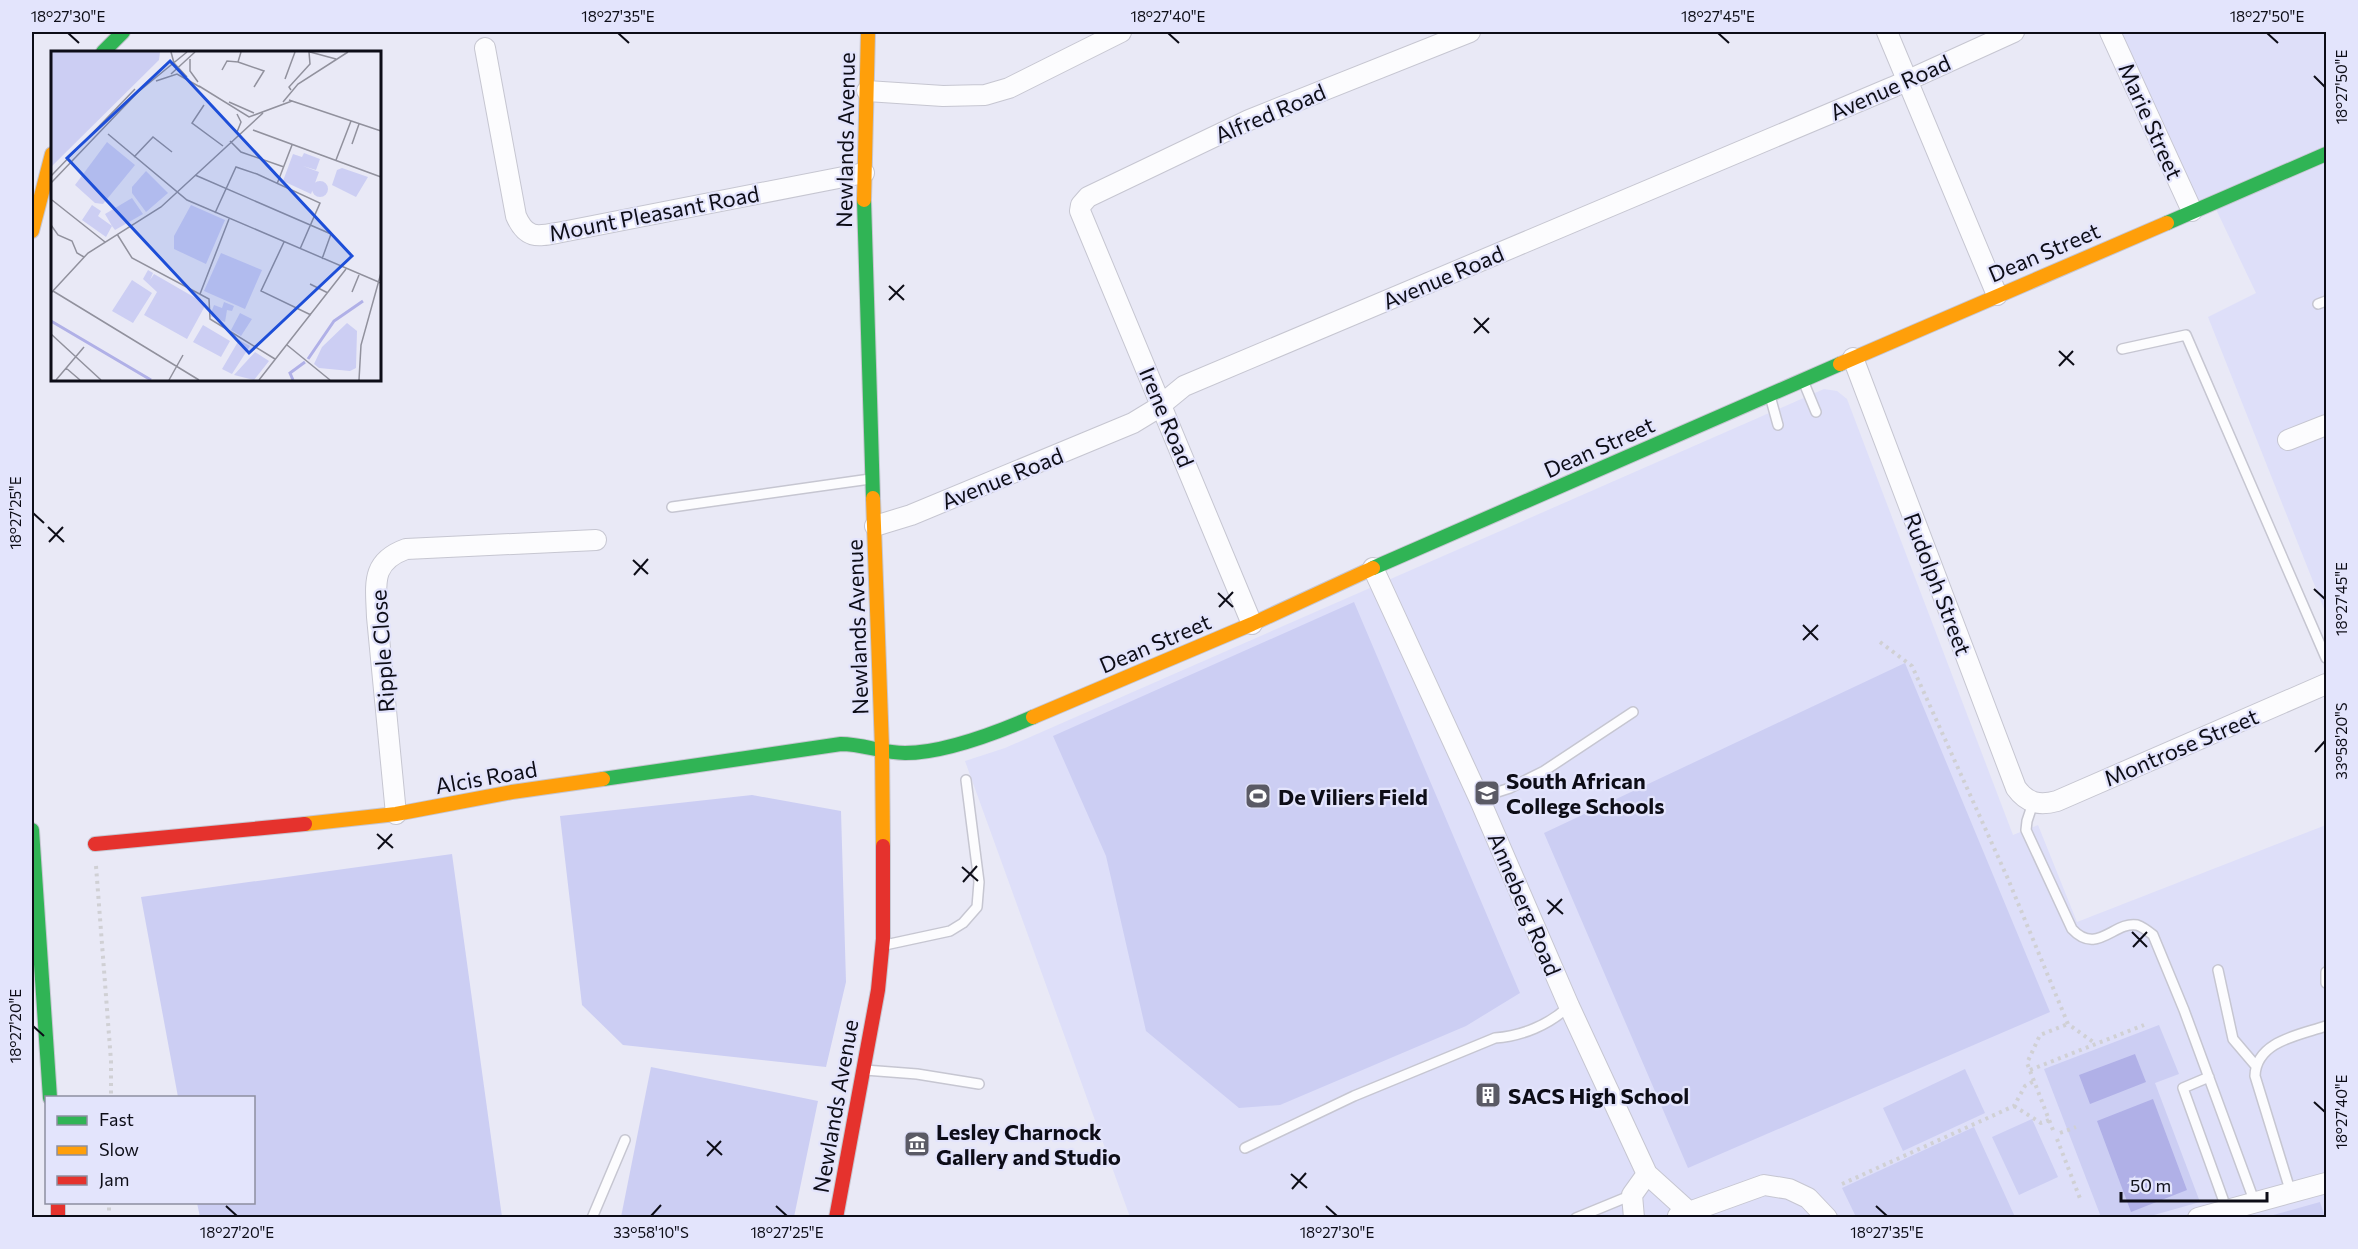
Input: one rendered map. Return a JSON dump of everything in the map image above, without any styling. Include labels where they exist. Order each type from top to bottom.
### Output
[{"type":"main road","points":[[104,51],[123,32]]},
{"type":"main road","name":"Newlands Avenue","points":[[836,1218],[878,990],[883,946],[882,748],[866,294],[864,173],[867,33]]},
{"type":"main road","name":"Dean Street","points":[[882,748],[904,753],[912,752],[996,732],[1252,624],[1373,568],[1769,394],[2326,154]]},
{"type":"main road","points":[[32,231],[51,158]]},
{"type":"main road","name":"Alcis Road","points":[[95,844],[264,829],[396,814],[512,792],[841,744],[857,743],[882,748]]},
{"type":"main road","points":[[32,830],[50,1096]]},
{"type":"street","points":[[867,91],[944,96],[985,95],[1009,88],[1121,32]]},
{"type":"street","name":"Alfred Road","points":[[1080,211],[1081,205],[1088,197],[1249,120],[1433,39],[1470,32]]},
{"type":"street","points":[[1887,32],[1997,295]]},
{"type":"street","name":"Avenue Road","points":[[874,526],[911,515],[1133,423],[1184,386],[1908,80],[2014,32]]},
{"type":"street","name":"Marie Street","points":[[2110,32],[2192,211]]},
{"type":"street","name":"Mount Pleasant Road","points":[[485,48],[516,216],[520,225],[531,235],[562,232],[864,173]]},
{"type":"street","name":"Irene Road","points":[[1080,211],[1252,624]]},
{"type":"street","name":"Rudolph Street","points":[[1853,358],[2016,788],[2033,803]]},
{"type":"street","points":[[2288,440],[2326,425]]},
{"type":"street","name":"Ripple Close","points":[[396,814],[377,617],[376,586],[378,573],[383,563],[391,554],[406,549],[596,540]]},
{"type":"street","name":"Anneberg Road","points":[[1373,568],[1479,798],[1569,1006],[1647,1174],[1682,1215],[1764,1185],[1789,1190],[1808,1198],[1827,1218]]},
{"type":"street","name":"Montrose Street","points":[[2033,803],[2048,804],[2057,801],[2326,684]]},
{"type":"street","points":[[1634,1218],[1632,1195],[1647,1174]]},
{"type":"street","points":[[2198,1218],[2326,1183]]},
{"type":"lane","points":[[2122,349],[2186,335],[2326,658]]},
{"type":"lane","points":[[1803,381],[1816,412]]},
{"type":"lane","points":[[1769,394],[1778,425]]},
{"type":"lane","points":[[672,507],[873,479]]},
{"type":"lane","points":[[1479,798],[1510,788],[1544,771],[1633,712]]},
{"type":"lane","points":[[883,946],[950,931],[963,923],[977,907],[979,882],[966,780]]},
{"type":"lane","points":[[2033,803],[2026,830],[2072,929],[2085,939],[2095,940],[2134,924],[2143,927],[2152,935],[2160,950],[2209,1077],[2255,1203]]},
{"type":"lane","points":[[2218,970],[2233,1038],[2256,1066]]},
{"type":"lane","points":[[2326,972],[2326,983]]},
{"type":"lane","points":[[1245,1148],[1354,1096],[1495,1038],[1513,1037],[1531,1030],[1551,1020],[1569,1006]]},
{"type":"lane","points":[[2291,1193],[2255,1076],[2256,1066],[2269,1048],[2278,1042],[2326,1026]]},
{"type":"lane","points":[[863,1070],[917,1074],[979,1084]]},
{"type":"lane","points":[[2209,1077],[2182,1088],[2225,1210]]},
{"type":"lane","points":[[592,1218],[624,1140]]},
{"type":"lane","points":[[1576,1218],[1632,1195]]},
{"type":"path","points":[[1880,642],[1912,666],[2008,879],[2068,1024],[2096,1044]]},
{"type":"path","points":[[95,844],[111,1061],[111,1096]]},
{"type":"path","points":[[2053,1130],[2027,1063],[2040,1035],[2068,1024]]},
{"type":"path","points":[[2030,1070],[2144,1025]]},
{"type":"path","points":[[1842,1184],[2014,1106],[2025,1086],[2034,1081]]},
{"type":"path","points":[[2014,1106],[2041,1123],[2049,1120]]},
{"type":"path","points":[[2060,1132],[2076,1126]]},
{"type":"path","points":[[2056,1139],[2081,1201]]},
{"type":"shaded area","points":[[2110,32],[2326,32],[2326,614],[2208,317],[2256,293],[2213,203],[2192,211]]},
{"type":"shaded area","name":"South African College Schools","points":[[1824,389],[1837,391],[1847,399],[2013,835],[2038,825],[2077,922],[2326,825],[2326,1217],[1130,1217],[965,761],[1005,748]]},
{"type":"shaded area","name":"De Viliers Field","points":[[1354,602],[1520,993],[1466,1026],[1280,1105],[1239,1108],[1146,1031],[1106,856],[1053,736]]},
{"type":"shaded area","points":[[1905,663],[2050,1012],[1688,1168],[1544,833]]},
{"type":"shaded area","points":[[752,795],[841,811],[846,982],[826,1067],[623,1045],[582,1005],[560,816]]},
{"type":"shaded area","points":[[452,854],[502,1217],[200,1217],[197,1204],[255,1204],[255,1096],[178,1096],[141,897]]},
{"type":"shaded area","points":[[2159,1025],[2179,1074],[2155,1083],[2200,1202],[2147,1217],[2101,1217],[2044,1069]]},
{"type":"shaded area","points":[[2135,1054],[2146,1082],[2090,1104],[2079,1075]]},
{"type":"shaded area","points":[[651,1067],[818,1101],[794,1217],[621,1217]]},
{"type":"shaded area","points":[[1965,1069],[1985,1113],[1903,1151],[1883,1108]]},
{"type":"shaded area","points":[[2153,1099],[2187,1190],[2131,1212],[2097,1121]]},
{"type":"shaded area","points":[[2032,1119],[2058,1177],[2019,1195],[1992,1137]]},
{"type":"shaded area","points":[[1974,1127],[2015,1217],[1856,1217],[1842,1188]]},
{"type":"shaded area","points":[[2320,1202],[2325,1217],[2266,1217]]},
{"type":"traffic: fast","points":[[104,51],[123,32]]},
{"type":"traffic: fast","points":[[2167,223],[2326,154]]},
{"type":"traffic: fast","points":[[864,200],[873,498]]},
{"type":"traffic: fast","points":[[1373,568],[1840,364]]},
{"type":"traffic: fast","points":[[603,779],[841,744],[897,753],[937,750],[970,741],[1033,717]]},
{"type":"traffic: fast","points":[[32,830],[50,1096]]},
{"type":"traffic: slow","points":[[864,200],[868,32]]},
{"type":"traffic: slow","points":[[32,231],[51,158]]},
{"type":"traffic: slow","points":[[1840,364],[2167,223]]},
{"type":"traffic: slow","points":[[873,498],[882,748],[883,846]]},
{"type":"traffic: slow","points":[[1033,717],[1252,624],[1373,568]]},
{"type":"traffic: slow","points":[[305,824],[396,814],[512,792],[603,779]]},
{"type":"traffic: jam","points":[[95,844],[305,824]]},
{"type":"traffic: jam","points":[[836,1218],[878,990],[883,939],[883,846]]},
{"type":"traffic: jam","points":[[58,1204],[58,1218]]},
{"type":"place","name":"South African College Schools","points":[[1487,793]]},
{"type":"place","name":"De Viliers Field","points":[[1258,796]]},
{"type":"place","name":"SACS High School","points":[[1488,1095]]},
{"type":"place","name":"Lesley Charnock Gallery and Studio","points":[[917,1144]]}]
